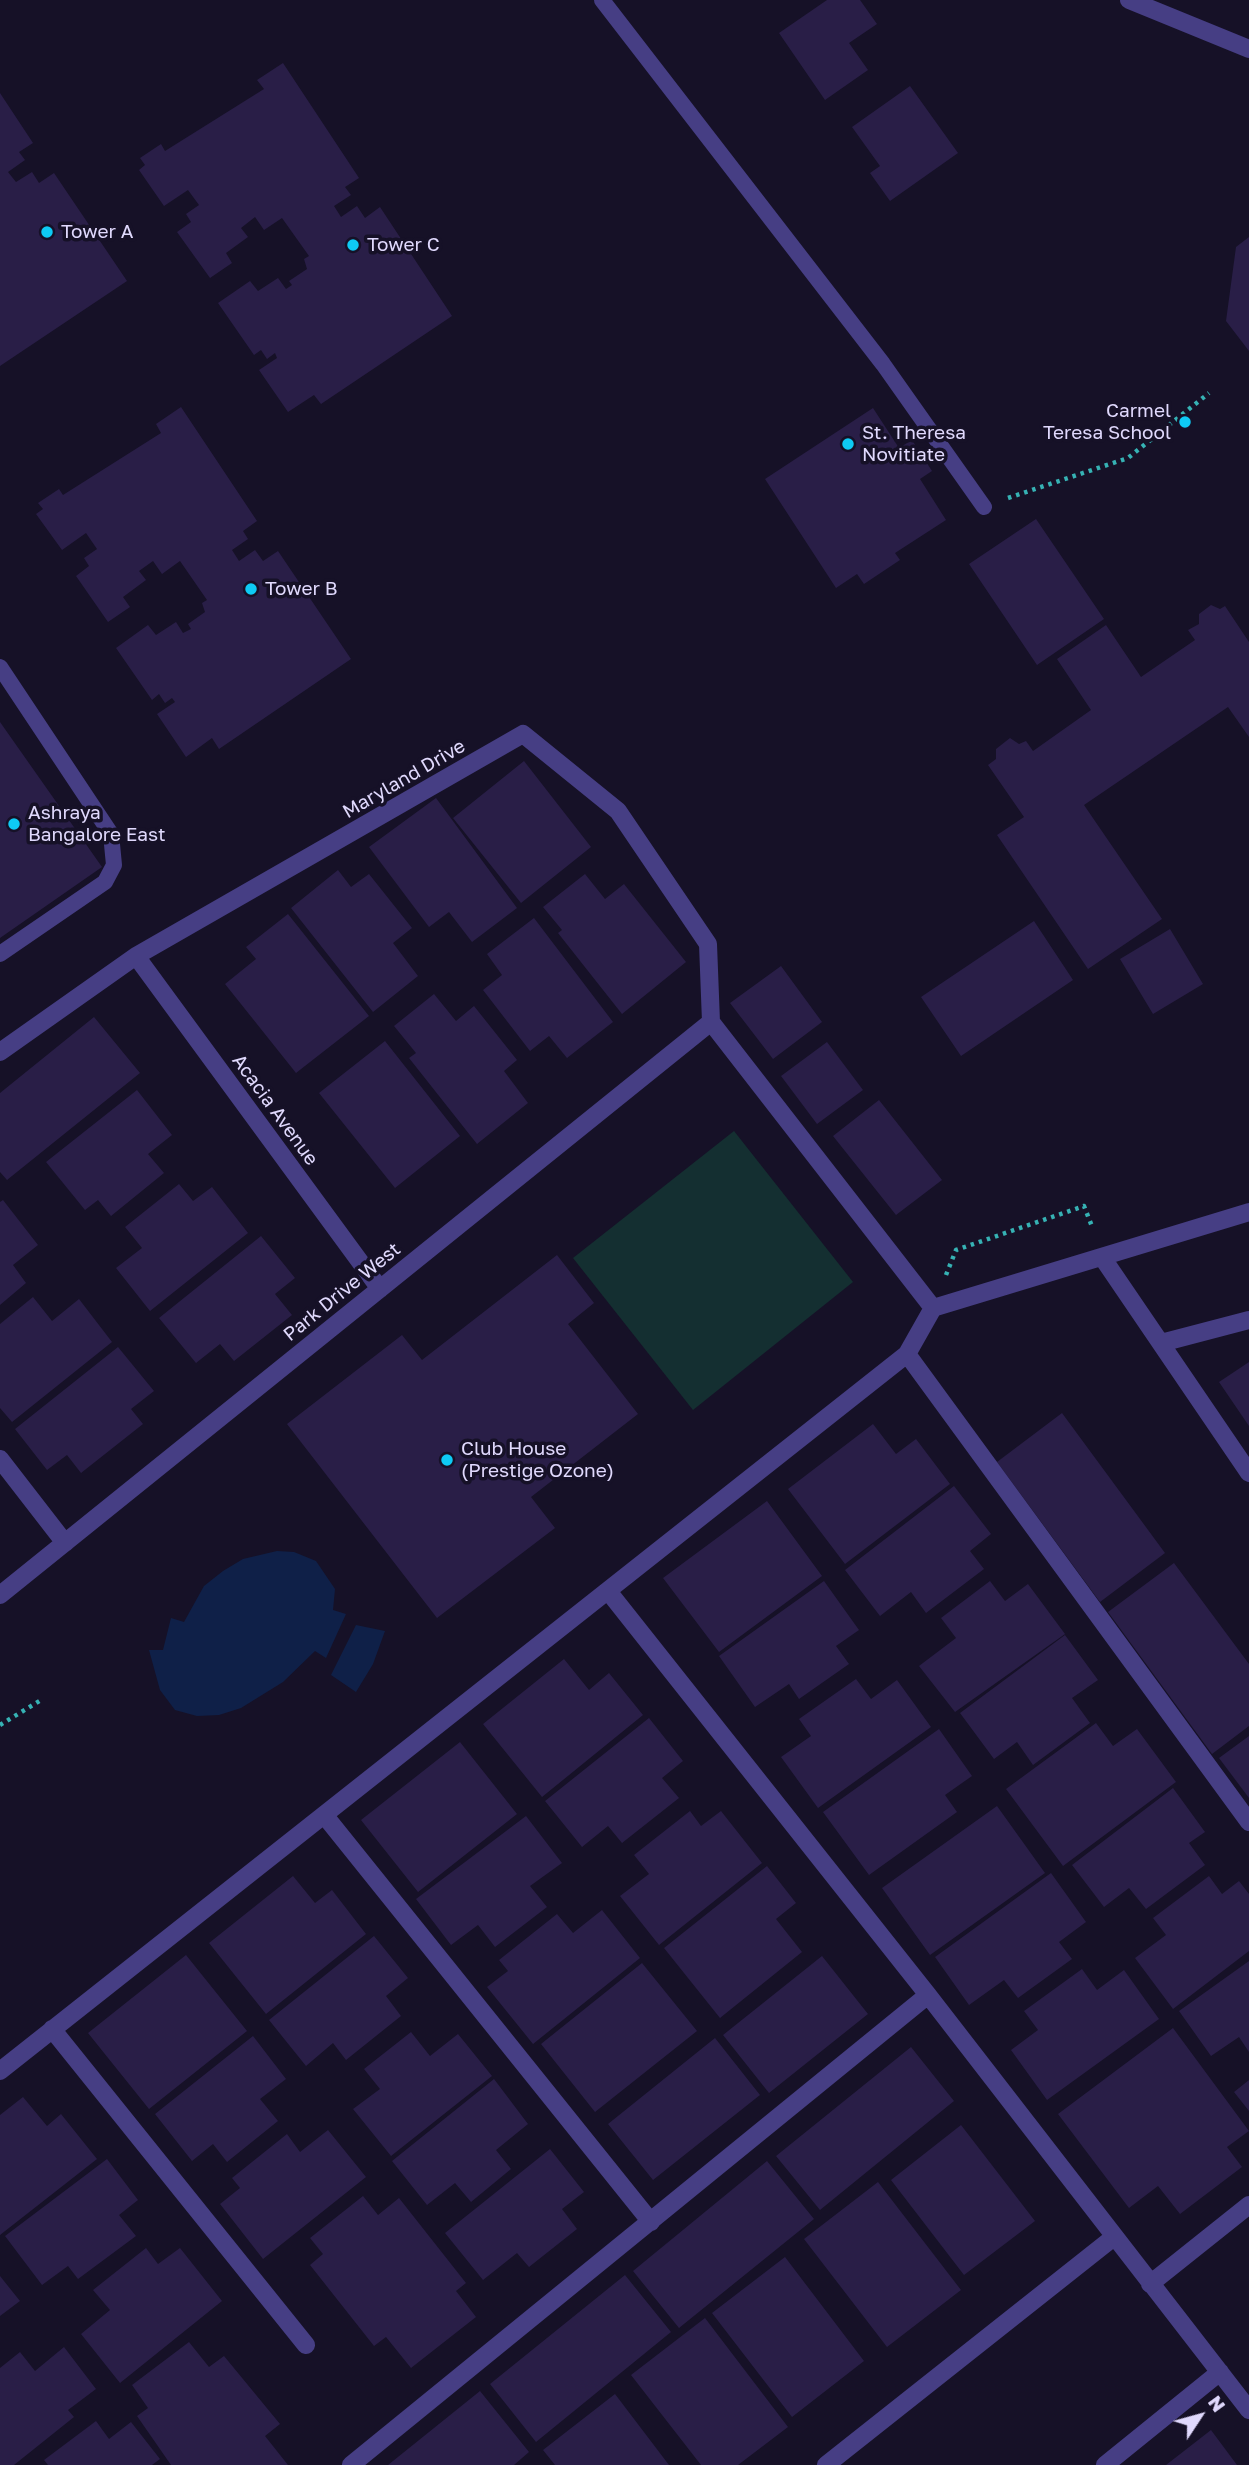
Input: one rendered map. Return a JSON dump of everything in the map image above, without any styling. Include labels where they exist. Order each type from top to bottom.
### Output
[{"type":"street","points":[[1129,0],[1249,49]]},
{"type":"street","name":"Maryland Drive","points":[[0,1052],[136,956],[523,734],[618,811],[708,944],[711,1022]]},
{"type":"street","name":"Acacia Avenue","points":[[136,956],[380,1289]]},
{"type":"street","points":[[711,1022],[933,1308]]},
{"type":"street","name":"Park Drive West","points":[[0,1595],[711,1022]]},
{"type":"street","points":[[0,2071],[907,1354],[933,1308],[1249,1212]]},
{"type":"street","points":[[1102,1257],[1249,1473]]},
{"type":"street","points":[[1161,1343],[1249,1320]]},
{"type":"street","points":[[907,1354],[1249,1822]]},
{"type":"street","points":[[0,1460],[65,1543]]},
{"type":"street","points":[[608,1591],[928,1995],[1249,2410]]},
{"type":"street","points":[[325,1816],[651,2221]]},
{"type":"street","points":[[351,2465],[928,1995]]},
{"type":"street","points":[[52,2029],[306,2345]]},
{"type":"street","points":[[1150,2284],[1249,2206]]},
{"type":"street","points":[[826,2465],[1114,2237]]},
{"type":"street","points":[[1105,2465],[1220,2372]]},
{"type":"lane","points":[[602,0],[883,363],[984,507]]},
{"type":"lane","points":[[0,667],[111,834],[114,865],[105,882],[0,954]]},
{"type":"path","points":[[984,507],[1074,474],[1128,458],[1209,393]]},
{"type":"path","points":[[933,1308],[956,1250],[1084,1206],[1102,1257]]},
{"type":"path","points":[[0,1725],[41,1700]]},
{"type":"green space","points":[[734,1131],[853,1282],[693,1410],[573,1258]]},
{"type":"water","points":[[277,1551],[294,1552],[316,1561],[335,1589],[333,1610],[346,1614],[326,1658],[315,1651],[283,1682],[241,1708],[219,1715],[197,1716],[175,1710],[160,1690],[149,1650],[163,1650],[171,1618],[184,1622],[204,1586],[223,1571],[243,1559]]},
{"type":"water","points":[[356,1625],[385,1631],[373,1664],[356,1692],[331,1675]]},
{"type":"building","points":[[827,0],[860,0],[877,24],[849,43],[868,70],[825,100],[779,33]]},
{"type":"building","name":"Tower C","points":[[283,63],[359,178],[345,187],[351,195],[334,206],[341,217],[357,206],[365,218],[380,207],[452,316],[321,404],[314,395],[288,412],[259,370],[277,358],[275,353],[267,359],[261,350],[254,355],[218,303],[250,281],[258,291],[278,278],[286,289],[292,285],[289,281],[307,269],[304,259],[309,256],[282,218],[264,230],[255,217],[241,228],[248,237],[226,253],[232,263],[210,278],[177,232],[191,222],[186,214],[199,205],[188,190],[164,206],[139,170],[145,165],[140,158],[161,144],[165,151],[264,89],[257,80]]},
{"type":"building","points":[[910,86],[958,153],[890,201],[870,173],[880,166],[852,127]]},
{"type":"building","name":"Tower A","points":[[0,93],[33,143],[19,152],[25,160],[8,172],[16,182],[32,172],[39,183],[54,173],[127,281],[0,366]]},
{"type":"building","points":[[1249,237],[1249,351],[1226,321],[1236,247]]},
{"type":"building","name":"Tower B","points":[[181,407],[257,521],[243,531],[248,539],[232,550],[239,561],[255,550],[263,561],[278,551],[351,659],[219,749],[212,738],[186,757],[157,714],[175,702],[172,698],[165,703],[159,694],[152,700],[116,648],[148,625],[156,635],[176,622],[183,633],[191,629],[188,624],[205,612],[202,603],[207,600],[180,561],[162,574],[153,561],[139,571],[146,580],[123,597],[130,607],[108,622],[76,576],[89,566],[84,558],[97,549],[86,533],[62,550],[36,514],[43,509],[38,503],[59,489],[63,495],[161,433],[156,424]]},
{"type":"building","points":[[873,408],[899,448],[912,440],[932,471],[920,479],[946,520],[895,553],[900,560],[864,584],[857,574],[836,588],[765,479]]},
{"type":"building","points":[[1036,519],[1104,619],[1037,665],[969,564]]},
{"type":"building","points":[[1211,605],[1220,609],[1225,606],[1249,642],[1249,737],[1228,707],[1084,805],[1162,919],[1088,969],[997,835],[1024,817],[988,765],[996,759],[996,749],[1010,738],[1019,744],[1026,741],[1033,751],[1091,710],[1057,659],[1106,625],[1141,677],[1195,640],[1188,630],[1199,624],[1199,614]]},
{"type":"building","points":[[0,722],[102,867],[0,938]]},
{"type":"building","points":[[524,761],[591,847],[521,903],[453,818]]},
{"type":"building","points":[[436,798],[517,908],[472,942],[449,912],[429,927],[369,847]]},
{"type":"building","points":[[338,870],[351,887],[369,874],[412,928],[393,943],[418,976],[373,1012],[291,908]]},
{"type":"building","points":[[585,874],[605,899],[624,884],[686,962],[622,1014],[558,933],[562,930],[543,907]]},
{"type":"building","points":[[288,914],[369,1016],[296,1073],[225,984],[256,959],[246,947]]},
{"type":"building","points":[[534,918],[613,1022],[567,1058],[549,1036],[530,1051],[483,990],[502,975],[487,954]]},
{"type":"building","points":[[1034,921],[1073,980],[961,1056],[921,997]]},
{"type":"building","points":[[1170,929],[1203,984],[1153,1014],[1120,959]]},
{"type":"building","points":[[781,966],[822,1022],[773,1059],[730,1003]]},
{"type":"building","points":[[434,994],[456,1021],[474,1006],[517,1060],[504,1071],[528,1103],[477,1144],[409,1058],[416,1053],[394,1026]]},
{"type":"building","points":[[94,1017],[140,1073],[7,1180],[0,1172],[0,1093]]},
{"type":"building","points":[[385,1041],[460,1136],[395,1188],[319,1093]]},
{"type":"building","points":[[827,1042],[863,1090],[817,1124],[781,1076]]},
{"type":"building","points":[[137,1090],[172,1135],[148,1154],[164,1173],[111,1216],[98,1200],[85,1210],[46,1162]]},
{"type":"building","points":[[879,1100],[942,1180],[896,1215],[833,1136]]},
{"type":"building","points":[[179,1184],[193,1201],[212,1187],[248,1233],[150,1311],[116,1268],[142,1248],[125,1227]]},
{"type":"building","points":[[3,1200],[38,1245],[13,1265],[26,1283],[0,1305],[0,1202]]},
{"type":"building","points":[[261,1236],[295,1278],[275,1294],[292,1315],[234,1361],[220,1344],[196,1363],[159,1318]]},
{"type":"building","name":"Club House (Prestige Ozone)","points":[[557,1255],[594,1303],[568,1324],[638,1414],[531,1497],[555,1528],[437,1618],[287,1424],[402,1335],[422,1360]]},
{"type":"building","points":[[33,1297],[52,1321],[79,1299],[112,1342],[12,1422],[0,1408],[0,1324]]},
{"type":"building","points":[[118,1347],[154,1391],[131,1409],[143,1424],[81,1473],[67,1455],[47,1470],[15,1429]]},
{"type":"building","points":[[1249,1362],[1249,1426],[1219,1382]]},
{"type":"building","points":[[1062,1413],[1165,1553],[1100,1602],[997,1462]]},
{"type":"building","points":[[873,1424],[896,1454],[916,1439],[950,1484],[845,1564],[788,1489]]},
{"type":"building","points":[[954,1486],[991,1534],[970,1551],[984,1569],[926,1613],[911,1592],[880,1616],[845,1570]]},
{"type":"building","points":[[767,1501],[822,1576],[719,1652],[663,1578]]},
{"type":"building","points":[[1174,1563],[1249,1664],[1249,1726],[1212,1754],[1108,1612]]},
{"type":"building","points":[[824,1581],[859,1630],[836,1646],[849,1664],[799,1699],[789,1684],[755,1707],[719,1656]]},
{"type":"building","points":[[990,1581],[1005,1601],[1028,1584],[1065,1634],[955,1712],[919,1666],[956,1638],[941,1618]]},
{"type":"building","points":[[1065,1635],[1098,1680],[1072,1698],[1090,1723],[1033,1765],[1017,1742],[994,1759],[960,1713]]},
{"type":"building","points":[[564,1659],[589,1690],[609,1673],[643,1715],[542,1797],[483,1724]]},
{"type":"building","points":[[856,1679],[871,1699],[897,1680],[931,1727],[818,1808],[781,1757],[811,1736],[799,1719]]},
{"type":"building","points":[[649,1718],[683,1761],[662,1778],[679,1798],[622,1843],[608,1826],[582,1847],[545,1801]]},
{"type":"building","points":[[1096,1723],[1113,1746],[1137,1729],[1176,1782],[1063,1866],[1006,1789]]},
{"type":"building","points":[[939,1729],[972,1776],[945,1795],[957,1812],[869,1875],[823,1812]]},
{"type":"building","points":[[1249,1736],[1249,1798],[1219,1758]]},
{"type":"building","points":[[460,1742],[517,1814],[418,1892],[361,1820]]},
{"type":"building","points":[[1173,1788],[1205,1832],[1189,1843],[1205,1865],[1146,1909],[1129,1888],[1104,1907],[1072,1865]]},
{"type":"building","points":[[997,1806],[1045,1873],[930,1955],[882,1888]]},
{"type":"building","points":[[690,1811],[701,1826],[721,1811],[762,1863],[659,1945],[620,1896],[649,1874],[634,1855]]},
{"type":"building","points":[[526,1816],[562,1863],[530,1886],[547,1907],[495,1947],[478,1925],[451,1945],[416,1899]]},
{"type":"building","points":[[767,1866],[796,1903],[776,1919],[802,1952],[720,2018],[664,1948]]},
{"type":"building","points":[[1051,1873],[1086,1922],[1059,1942],[1072,1959],[1018,1998],[1004,1980],[969,2005],[935,1957]]},
{"type":"building","points":[[293,1876],[315,1903],[332,1890],[366,1934],[266,2014],[209,1943]]},
{"type":"building","points":[[1209,1876],[1222,1894],[1239,1881],[1249,1894],[1249,1951],[1173,2009],[1135,1958],[1166,1935],[1153,1918]]},
{"type":"building","points":[[602,1910],[640,1958],[533,2044],[487,1987],[508,1971],[499,1960],[557,1914],[573,1933]]},
{"type":"building","points":[[374,1936],[408,1978],[386,1996],[401,2016],[346,2060],[333,2043],[306,2066],[269,2020]]},
{"type":"building","points":[[186,1955],[247,2031],[149,2109],[88,2033]]},
{"type":"building","points":[[822,1956],[868,2014],[769,2093],[723,2035]]},
{"type":"building","points":[[1249,1961],[1249,2052],[1239,2037],[1211,2056],[1179,2011]]},
{"type":"building","points":[[642,1963],[697,2031],[595,2112],[541,2044]]},
{"type":"building","points":[[1082,1969],[1097,1990],[1124,1970],[1159,2019],[1047,2100],[1011,2050],[1038,2030],[1024,2011]]},
{"type":"building","points":[[1173,2028],[1249,2131],[1227,2147],[1242,2167],[1180,2214],[1158,2186],[1129,2208],[1058,2114]]},
{"type":"building","points":[[411,2032],[430,2056],[458,2034],[492,2076],[391,2156],[353,2109],[380,2089],[364,2069]]},
{"type":"building","points":[[253,2036],[286,2079],[260,2099],[278,2121],[227,2162],[213,2144],[192,2161],[155,2114]]},
{"type":"building","points":[[715,2038],[760,2095],[653,2180],[608,2124]]},
{"type":"building","points":[[911,2047],[954,2101],[820,2210],[776,2156]]},
{"type":"building","points":[[494,2079],[528,2124],[496,2150],[511,2169],[471,2202],[455,2183],[427,2205],[392,2161]]},
{"type":"building","points":[[1249,2080],[1249,2111],[1234,2092]]},
{"type":"building","points":[[23,2097],[47,2126],[61,2114],[97,2159],[0,2235],[0,2115]]},
{"type":"building","points":[[961,2125],[1035,2221],[964,2275],[891,2180]]},
{"type":"building","points":[[328,2130],[366,2177],[263,2259],[220,2204],[240,2188],[232,2178],[287,2134],[300,2152]]},
{"type":"building","points":[[550,2149],[584,2192],[562,2209],[577,2229],[529,2267],[517,2253],[483,2280],[445,2233]]},
{"type":"building","points":[[107,2159],[138,2200],[119,2215],[136,2236],[78,2279],[68,2266],[42,2285],[5,2236]]},
{"type":"building","points":[[767,2161],[814,2219],[679,2328],[633,2271]]},
{"type":"building","points":[[878,2182],[961,2290],[887,2347],[804,2239]]},
{"type":"building","points":[[363,2196],[378,2215],[399,2198],[466,2283],[456,2291],[476,2317],[411,2368],[386,2337],[374,2346],[310,2265],[323,2254],[310,2238]]},
{"type":"building","points":[[146,2248],[158,2264],[180,2248],[222,2301],[120,2383],[81,2334],[110,2310],[93,2290]]},
{"type":"building","points":[[785,2257],[864,2361],[792,2417],[712,2313]]},
{"type":"building","points":[[625,2275],[671,2332],[536,2442],[490,2384]]},
{"type":"building","points":[[0,2276],[20,2301],[0,2316]]},
{"type":"building","points":[[705,2318],[788,2427],[738,2465],[701,2465],[631,2375]]},
{"type":"building","points":[[189,2342],[209,2367],[224,2356],[280,2424],[265,2436],[288,2465],[171,2465],[137,2416],[148,2408],[132,2385]]},
{"type":"building","points":[[64,2347],[96,2389],[68,2410],[74,2417],[14,2465],[0,2465],[0,2368],[20,2352],[35,2371]]},
{"type":"building","points":[[480,2391],[529,2452],[514,2465],[388,2465]]},
{"type":"building","points":[[615,2394],[669,2465],[555,2465],[543,2450]]},
{"type":"building","points":[[96,2421],[109,2439],[131,2422],[160,2459],[152,2465],[48,2465],[44,2460]]},
{"type":"building","points":[[1211,2430],[1237,2465],[1166,2465]]},
{"type":"place","name":"Tower A","points":[[47,232]]},
{"type":"place","name":"Tower C","points":[[353,245]]},
{"type":"place","name":"Carmel Teresa School","points":[[1185,422]]},
{"type":"place","name":"St. Theresa Novitiate","points":[[848,444]]},
{"type":"place","name":"Tower B","points":[[251,589]]},
{"type":"place","name":"Ashraya Bangalore East","points":[[14,824]]},
{"type":"place","name":"Club House (Prestige Ozone)","points":[[447,1460]]}]
